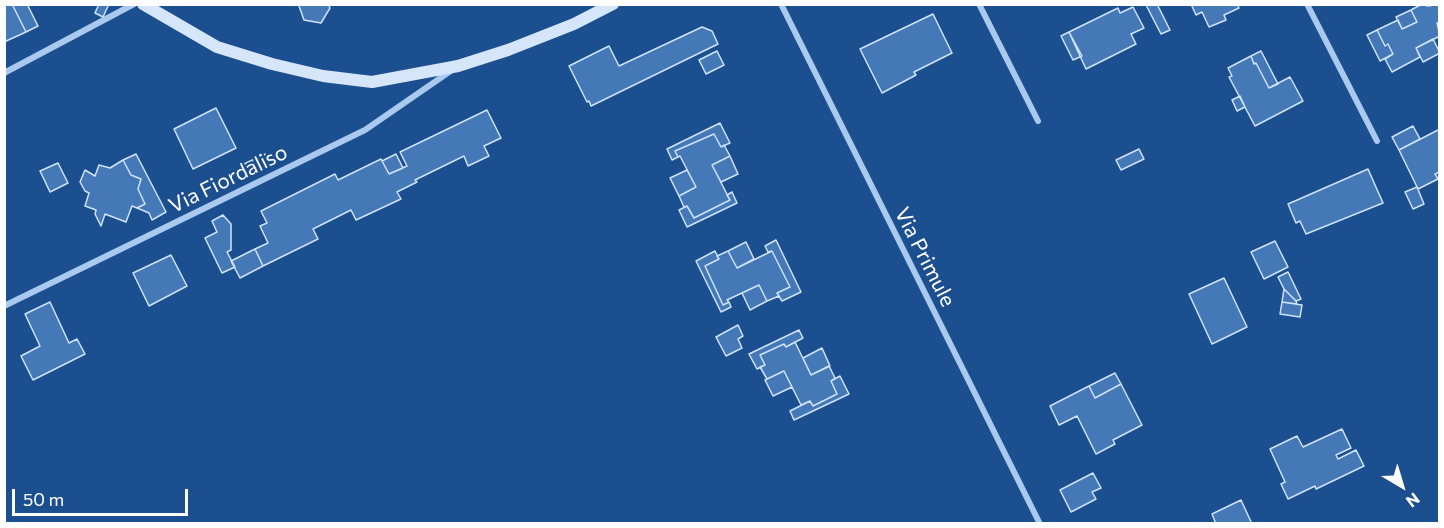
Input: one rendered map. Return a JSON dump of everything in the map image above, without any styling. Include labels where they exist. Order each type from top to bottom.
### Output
[{"type":"street","points":[[4,73],[134,4]]},
{"type":"street","points":[[143,4],[217,47],[272,64],[323,76],[372,82],[458,66],[508,50],[574,24],[614,4]]},
{"type":"street","name":"Via Primule","points":[[781,4],[1040,524]]},
{"type":"street","points":[[979,4],[1038,121]]},
{"type":"street","points":[[1307,4],[1377,141]]},
{"type":"street","name":"Via Fiordaliso","points":[[4,306],[365,130],[458,66]]},
{"type":"building","points":[[4,4],[12,4],[26,32],[4,42]]},
{"type":"building","points":[[12,4],[27,4],[38,26],[26,32]]},
{"type":"building","points":[[99,4],[109,4],[103,17],[95,13]]},
{"type":"building","points":[[328,4],[330,8],[321,23],[304,20],[299,6]]},
{"type":"building","points":[[1157,4],[1170,30],[1161,34],[1146,5]]},
{"type":"building","points":[[1191,4],[1237,4],[1239,8],[1224,15],[1226,20],[1209,27],[1202,12],[1196,15]]},
{"type":"building","points":[[1422,4],[1428,6],[1440,4],[1440,22],[1437,23],[1440,36],[1416,48],[1420,57],[1392,72],[1385,59],[1393,54],[1388,44],[1385,46],[1377,30],[1398,20],[1402,29],[1417,22],[1411,10]]},
{"type":"building","points":[[1133,7],[1144,28],[1131,34],[1136,44],[1086,69],[1069,32],[1118,8],[1120,13]]},
{"type":"building","points":[[1411,10],[1417,22],[1402,29],[1396,17]]},
{"type":"building","points":[[933,14],[952,53],[914,72],[916,75],[882,93],[860,49]]},
{"type":"building","points":[[702,27],[712,31],[718,44],[591,106],[569,66],[609,46],[619,66]]},
{"type":"building","points":[[1377,30],[1385,46],[1388,44],[1393,54],[1380,61],[1367,35]]},
{"type":"building","points":[[1069,32],[1082,56],[1073,60],[1061,36]]},
{"type":"building","points":[[1433,39],[1440,53],[1423,62],[1416,48]]},
{"type":"building","points":[[717,51],[724,65],[706,74],[699,60]]},
{"type":"building","points":[[1261,51],[1278,84],[1269,88],[1251,56]]},
{"type":"building","points":[[1251,56],[1269,88],[1290,77],[1303,101],[1255,126],[1229,77],[1232,76],[1228,68]]},
{"type":"building","points":[[1240,96],[1245,107],[1237,111],[1232,100]]},
{"type":"building","points":[[216,108],[236,148],[193,169],[174,129]]},
{"type":"building","points":[[487,110],[501,138],[484,146],[489,156],[468,166],[464,156],[415,180],[417,182],[397,192],[401,199],[356,220],[351,210],[313,229],[318,239],[263,266],[255,249],[268,243],[260,226],[267,223],[261,211],[335,174],[338,180],[381,159],[389,174],[407,166],[400,152]]},
{"type":"building","points":[[720,123],[730,143],[721,147],[714,134],[675,151],[678,157],[672,160],[667,149]]},
{"type":"building","points":[[1413,126],[1420,139],[1399,150],[1392,137]]},
{"type":"building","points":[[1440,129],[1440,172],[1435,174],[1438,179],[1418,189],[1399,150]]},
{"type":"building","points":[[714,134],[721,147],[724,145],[730,156],[712,165],[730,200],[694,218],[687,206],[684,207],[679,196],[696,187],[675,151]]},
{"type":"building","points":[[1139,149],[1144,159],[1121,170],[1116,160]]},
{"type":"building","points":[[136,154],[166,212],[152,220],[149,213],[137,208],[145,204],[138,189],[141,179],[131,175],[123,160]]},
{"type":"building","points":[[265,154],[269,164],[249,173],[244,164]]},
{"type":"building","points":[[396,154],[403,168],[389,174],[382,161]]},
{"type":"building","points":[[730,156],[738,174],[721,182],[712,165]]},
{"type":"building","points":[[123,160],[131,175],[141,179],[138,189],[145,204],[137,208],[132,206],[126,222],[105,214],[101,226],[95,214],[96,210],[85,206],[89,193],[85,191],[80,182],[85,170],[95,176],[99,165],[110,168]]},
{"type":"building","points":[[58,163],[68,183],[50,192],[40,171]]},
{"type":"building","points":[[1368,169],[1383,203],[1306,234],[1300,221],[1296,223],[1288,204]]},
{"type":"building","points":[[687,170],[696,187],[679,196],[670,178]]},
{"type":"building","points":[[1417,187],[1424,204],[1413,209],[1405,192]]},
{"type":"building","points":[[732,192],[737,203],[687,227],[679,210],[687,206],[694,218],[730,200],[727,195]]},
{"type":"building","points":[[223,215],[231,224],[231,250],[227,252],[235,267],[222,273],[205,238],[217,232],[212,221]]},
{"type":"building","points":[[776,240],[801,292],[782,301],[777,293],[790,287],[772,251],[768,252],[765,246]]},
{"type":"building","points":[[1275,241],[1288,267],[1264,279],[1251,252]]},
{"type":"building","points":[[746,242],[754,259],[737,268],[728,251]]},
{"type":"building","points":[[255,249],[263,266],[240,278],[231,261]]},
{"type":"building","points":[[715,251],[719,259],[705,266],[723,305],[729,302],[731,307],[721,312],[696,261]]},
{"type":"building","points":[[728,251],[737,268],[772,251],[790,287],[777,293],[779,296],[767,301],[759,285],[727,300],[729,302],[723,305],[705,266],[719,259],[717,256]]},
{"type":"building","points":[[171,255],[187,286],[149,306],[133,273]]},
{"type":"building","points":[[1288,272],[1301,299],[1296,301],[1284,289],[1278,277]]},
{"type":"building","points":[[1224,278],[1247,327],[1212,344],[1189,294]]},
{"type":"building","points":[[759,285],[767,301],[750,310],[742,293]]},
{"type":"building","points":[[1284,289],[1296,301],[1297,304],[1282,302]]},
{"type":"building","points":[[50,302],[69,343],[77,339],[85,354],[33,380],[21,356],[40,346],[25,314]]},
{"type":"building","points":[[1282,302],[1302,305],[1300,317],[1280,314]]},
{"type":"building","points":[[738,325],[743,336],[738,339],[742,348],[726,356],[716,337]]},
{"type":"building","points":[[799,330],[803,338],[786,347],[784,344],[760,355],[765,365],[757,369],[749,354]]},
{"type":"building","points":[[795,342],[811,375],[829,366],[835,378],[831,381],[837,394],[813,406],[810,401],[801,405],[784,371],[767,379],[760,367],[765,365],[760,355],[784,344],[786,347]]},
{"type":"building","points":[[822,348],[830,366],[811,375],[803,358]]},
{"type":"building","points":[[784,371],[792,387],[773,396],[765,380]]},
{"type":"building","points":[[1115,373],[1121,384],[1095,398],[1089,386]]},
{"type":"building","points":[[840,376],[849,394],[794,420],[790,411],[810,401],[813,406],[837,394],[831,381]]},
{"type":"building","points":[[1121,384],[1142,425],[1113,440],[1115,444],[1096,454],[1077,416],[1059,425],[1050,406],[1089,386],[1095,398]]},
{"type":"building","points":[[1342,429],[1351,448],[1336,455],[1338,459],[1356,450],[1364,466],[1316,489],[1315,486],[1288,499],[1281,484],[1285,482],[1270,449],[1297,436],[1303,447]]},
{"type":"building","points":[[1093,473],[1101,488],[1092,492],[1096,499],[1071,512],[1060,490]]},
{"type":"building","points":[[1241,500],[1252,524],[1216,524],[1212,514]]}]
